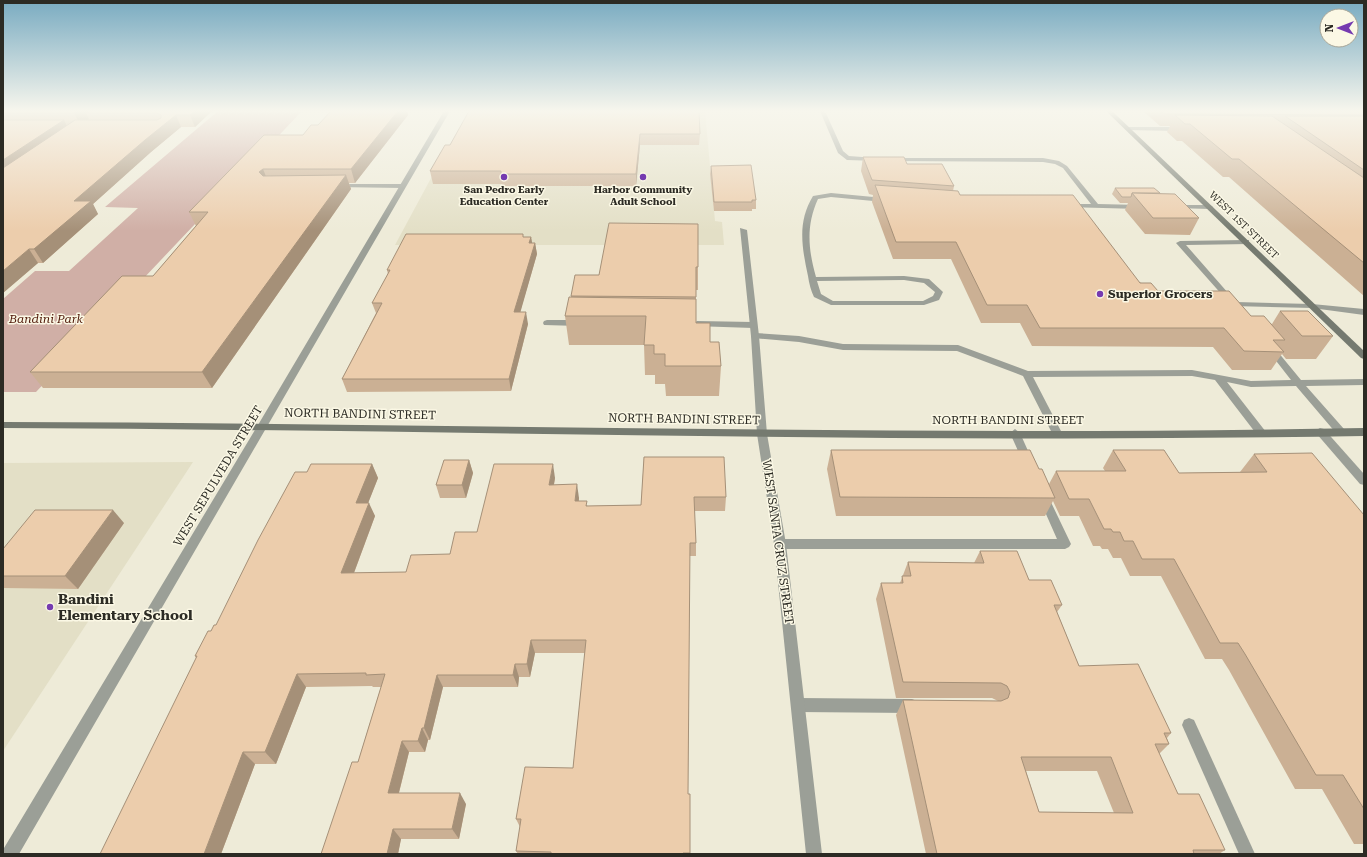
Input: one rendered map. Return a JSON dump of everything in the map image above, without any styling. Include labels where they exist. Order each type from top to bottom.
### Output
[{"type":"street","name":"WEST SEPULVEDA STREET","points":[[10,854],[264,426],[424,151]]},
{"type":"street","points":[[840,151],[847,158],[860,160],[1044,160],[1057,162],[1065,167],[1096,206]]},
{"type":"street","name":"WEST 1ST STREET","points":[[1151,151],[1364,356]]},
{"type":"street","points":[[330,186],[403,186]]},
{"type":"street","points":[[812,279],[904,278],[926,281],[939,292],[936,298],[924,303],[831,303],[817,295],[812,279],[803,244],[808,210],[816,197],[831,195],[892,200]]},
{"type":"street","points":[[1056,206],[1148,207]]},
{"type":"street","points":[[1170,207],[1210,207]]},
{"type":"street","name":"WEST SANTA CRUZ STREET","points":[[743,230],[754,331],[762,434],[780,544],[814,854]]},
{"type":"street","points":[[1245,316],[1180,243],[1246,242]]},
{"type":"street","points":[[1235,304],[1312,306],[1364,312]]},
{"type":"street","points":[[547,323],[587,323]]},
{"type":"street","points":[[689,324],[754,331],[843,347],[958,348],[1027,374],[1192,373],[1251,384],[1364,382]]},
{"type":"street","points":[[1264,340],[1298,383],[1340,431]]},
{"type":"street","points":[[1027,374],[1057,433]]},
{"type":"street","points":[[1219,379],[1262,434]]},
{"type":"street","name":"NORTH BANDINI STREET","points":[[3,425],[264,426],[762,434],[1262,434],[1340,431],[1364,432]]},
{"type":"street","points":[[1320,432],[1364,481]]},
{"type":"street","points":[[1015,433],[1034,474]]},
{"type":"street","points":[[780,544],[1064,544],[1040,488]]},
{"type":"street","points":[[798,705],[922,707]]},
{"type":"street","points":[[1189,725],[1247,854]]},
{"type":"shaded area","name":"Harbor Community Adult School","points":[[454,151],[709,151],[715,221],[722,222],[724,245],[395,245],[444,154]]},
{"type":"shaded area","name":"Bandini Elementary School","points":[[193,462],[3,751],[3,463]]},
{"type":"green space","name":"Bandini Park","points":[[171,151],[264,151],[36,392],[3,392],[3,299],[35,271],[69,271],[138,208],[105,207]]},
{"type":"building","points":[[3,151],[17,151],[3,160]]},
{"type":"building","points":[[29,151],[132,151],[74,201],[91,201],[34,249],[29,249],[3,271],[3,168]]},
{"type":"building","points":[[248,151],[366,151],[351,169],[263,169],[259,172],[263,176],[346,175],[202,372],[30,372],[122,276],[153,276],[208,212],[189,212]]},
{"type":"building","points":[[442,151],[638,151],[636,174],[501,174],[501,171],[430,171]]},
{"type":"building","points":[[1222,151],[1324,151],[1364,178],[1364,263],[1239,159],[1232,159]]},
{"type":"building","points":[[1336,151],[1364,151],[1364,170]]},
{"type":"building","points":[[863,157],[904,157],[907,164],[942,164],[954,186],[872,180]]},
{"type":"building","points":[[751,165],[756,200],[752,200],[752,202],[714,202],[711,166]]},
{"type":"building","points":[[875,185],[958,191],[960,195],[1073,195],[1140,283],[1151,283],[1158,291],[1229,291],[1251,316],[1264,316],[1285,340],[1273,340],[1284,352],[1244,351],[1224,328],[1040,328],[1027,305],[987,305],[956,242],[896,242]]},
{"type":"building","points":[[1115,188],[1154,188],[1160,193],[1132,193],[1131,197],[1122,197]]},
{"type":"building","points":[[1132,193],[1175,194],[1199,218],[1153,218]]},
{"type":"building","points":[[609,223],[698,224],[696,297],[571,296],[575,275],[599,275]]},
{"type":"building","points":[[406,234],[523,234],[523,237],[531,237],[529,243],[535,243],[514,312],[526,312],[509,379],[342,379],[382,303],[372,303],[390,270],[387,270]]},
{"type":"building","points":[[569,297],[696,299],[696,323],[710,323],[710,342],[719,342],[721,366],[665,366],[665,354],[654,354],[654,345],[644,345],[646,316],[565,316]]},
{"type":"building","points":[[1280,311],[1308,311],[1333,336],[1302,336]]},
{"type":"building","points":[[831,450],[1030,450],[1039,469],[1042,469],[1055,498],[840,497]]},
{"type":"building","points":[[1113,450],[1164,450],[1179,473],[1267,472],[1254,454],[1312,453],[1364,515],[1364,809],[1343,775],[1316,775],[1238,643],[1220,643],[1174,559],[1142,559],[1133,541],[1124,541],[1120,532],[1113,532],[1111,529],[1104,529],[1089,499],[1069,499],[1056,471],[1126,471]]},
{"type":"building","points":[[644,457],[724,457],[726,497],[694,497],[696,543],[690,543],[688,794],[690,794],[690,853],[551,854],[551,852],[516,851],[521,819],[516,819],[525,767],[573,768],[586,640],[531,640],[527,664],[515,664],[513,675],[437,675],[424,728],[422,728],[418,741],[402,741],[388,793],[460,793],[452,829],[393,829],[387,854],[321,854],[352,762],[358,762],[385,674],[297,674],[265,752],[243,752],[204,854],[100,854],[197,656],[195,656],[208,631],[211,631],[214,625],[216,625],[258,540],[295,472],[307,472],[311,464],[372,464],[356,503],[369,503],[341,573],[406,572],[411,555],[450,554],[455,532],[477,532],[494,464],[553,464],[549,485],[577,484],[575,501],[587,501],[586,506],[641,505]]},
{"type":"building","points":[[444,460],[469,460],[462,485],[436,485]]},
{"type":"building","points":[[35,510],[113,510],[65,576],[3,576],[3,549]]},
{"type":"building","points":[[980,551],[1017,551],[1029,580],[1051,580],[1062,605],[1054,605],[1079,666],[1138,664],[1171,733],[1164,733],[1169,744],[1155,744],[1178,794],[1199,794],[1225,850],[1193,850],[1194,854],[937,854],[903,700],[1001,701],[1008,698],[1010,692],[1007,686],[1001,683],[903,682],[881,583],[903,583],[902,576],[911,576],[908,562],[984,563]],"holes":[[[1021,757],[1111,757],[1133,813],[1039,812]]]},
{"type":"place","name":"San Pedro Early Education Center","points":[[504,177]]},
{"type":"place","name":"Harbor Community Adult School","points":[[643,177]]},
{"type":"place","name":"Superior Grocers","points":[[1100,294]]},
{"type":"place","name":"Bandini Elementary School","points":[[50,607]]}]
